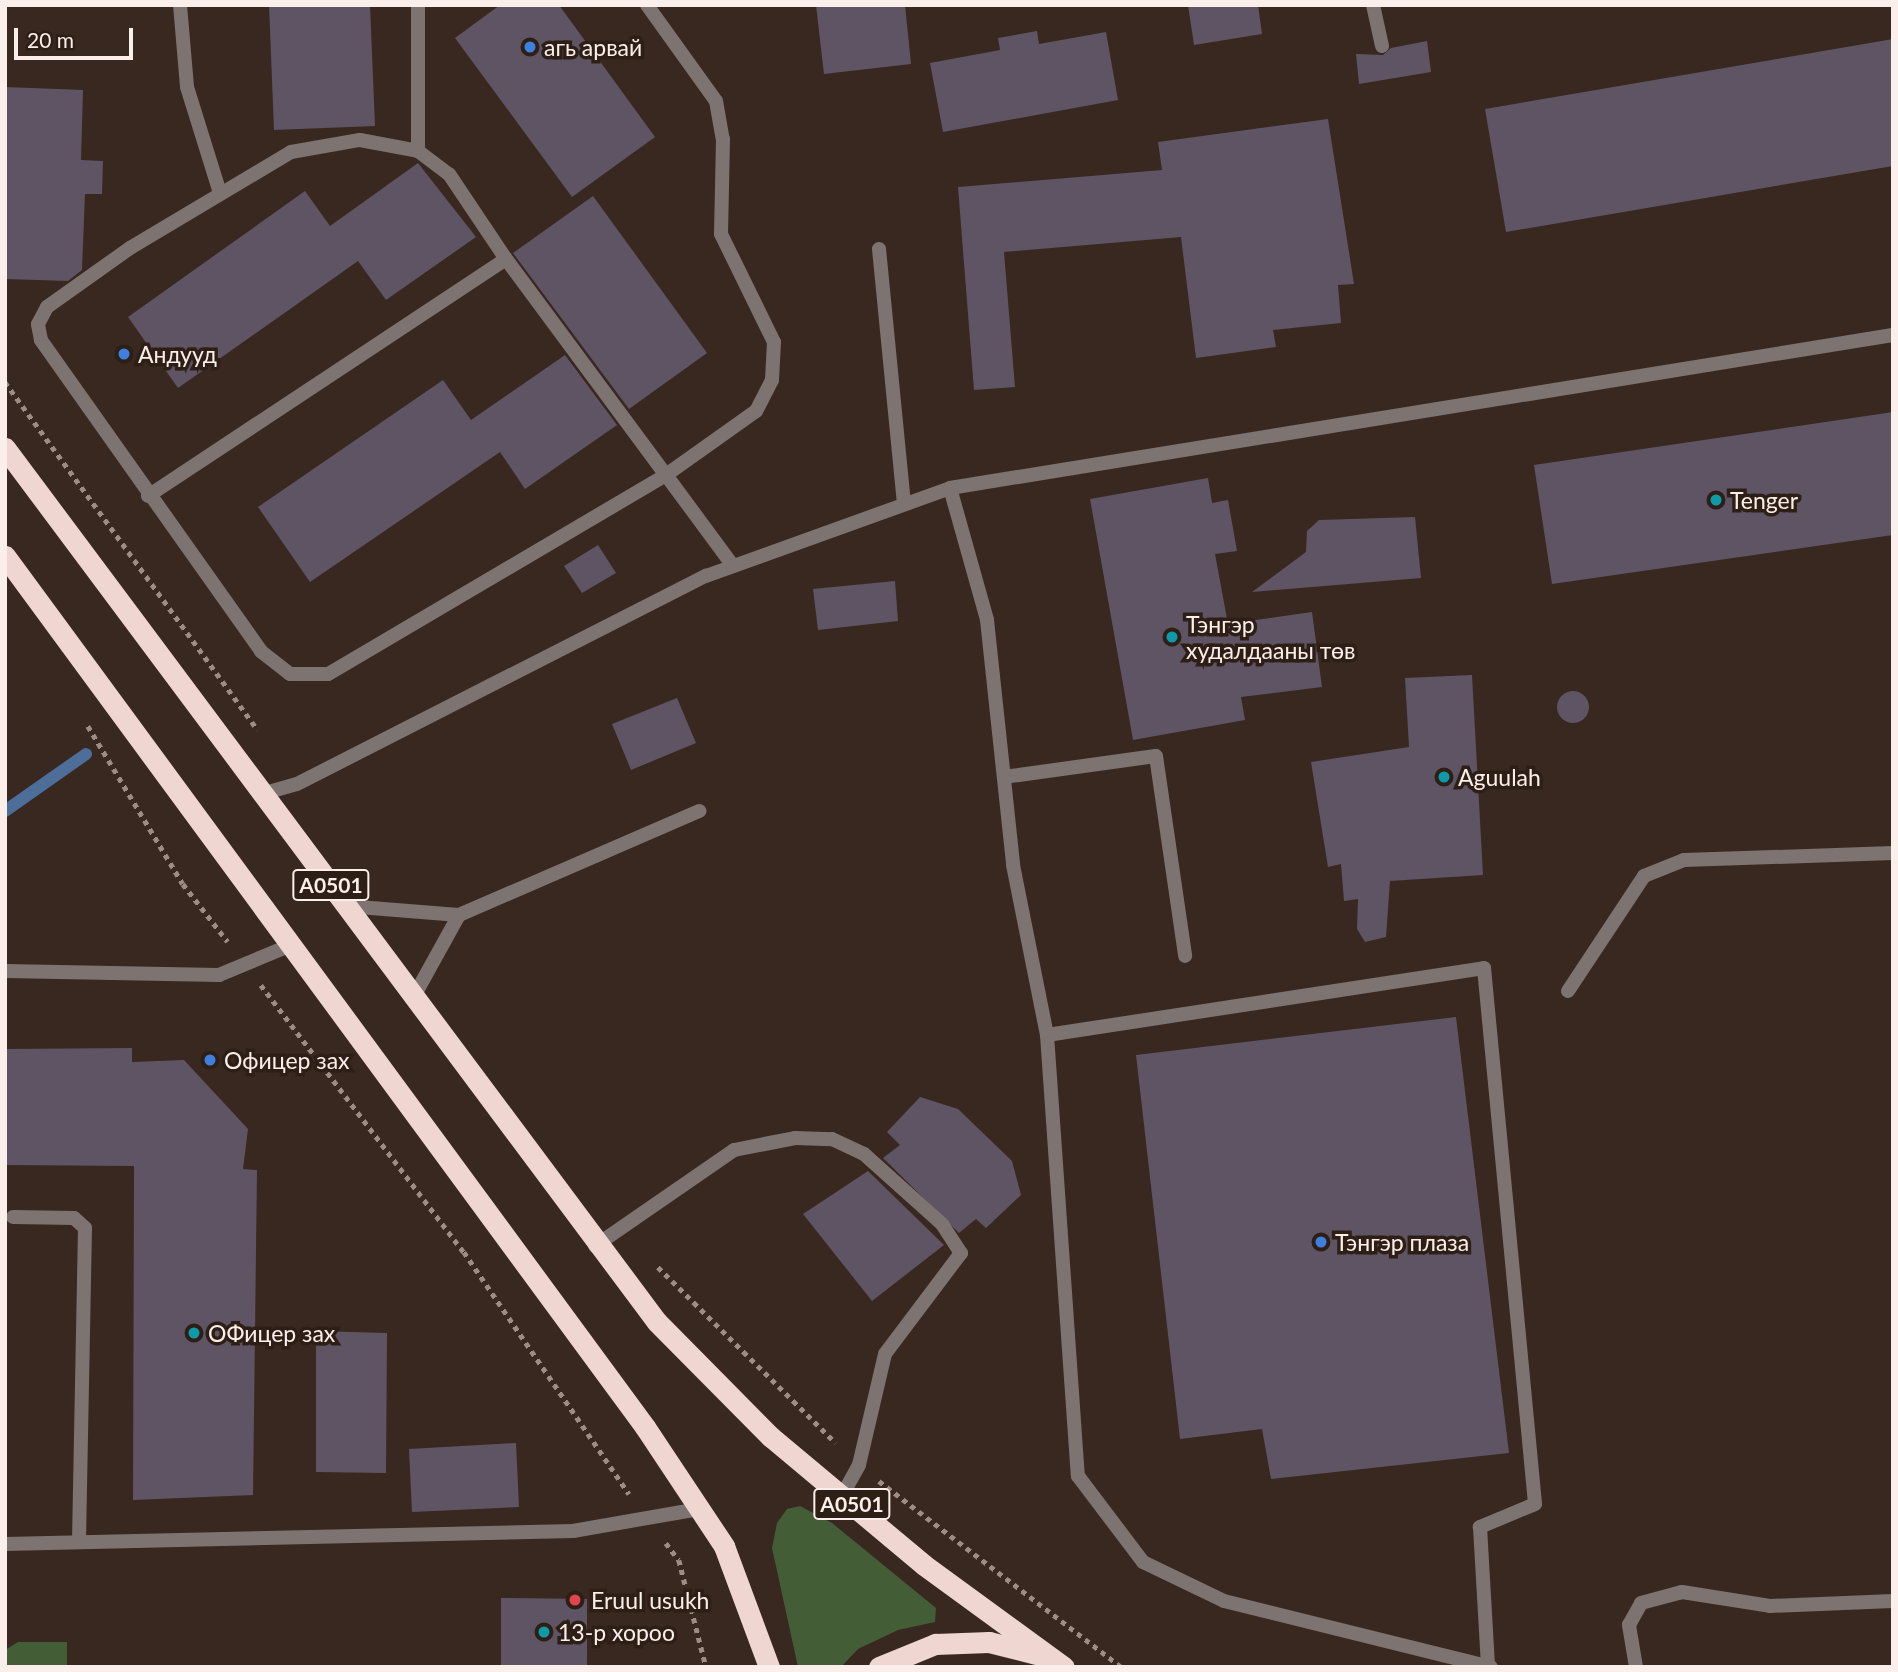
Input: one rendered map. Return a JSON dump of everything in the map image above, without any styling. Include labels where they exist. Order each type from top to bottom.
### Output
[{"type":"highway","name":"A0501","points":[[5,448],[265,793],[595,1247],[657,1322],[771,1437],[842,1496],[1062,1667]]},
{"type":"highway","name":"A0501","points":[[5,556],[645,1427],[724,1546],[769,1667]]},
{"type":"highway","name":"A0501","points":[[879,1667],[935,1644],[989,1642],[1041,1655],[1062,1667]]},
{"type":"street","points":[[180,5],[187,87],[219,190]]},
{"type":"street","points":[[418,5],[418,151]]},
{"type":"street","points":[[647,5],[716,101],[723,139],[721,234],[774,342],[772,380],[756,411],[666,475],[328,674],[308,677],[290,674],[261,652],[148,496],[41,340],[38,324],[47,307],[219,190],[316,145],[360,140],[418,151],[449,174],[506,259],[666,475],[733,566]]},
{"type":"street","points":[[1373,5],[1382,46]]},
{"type":"street","points":[[879,249],[904,504]]},
{"type":"street","points":[[148,496],[506,259]]},
{"type":"street","points":[[265,793],[297,784],[733,566],[950,488],[1893,334]]},
{"type":"street","points":[[950,488],[987,620],[1013,866],[1047,1035],[1078,1476],[1143,1562],[1224,1601],[1490,1666],[1480,1527],[1535,1504],[1484,968],[1047,1035]]},
{"type":"street","points":[[1003,777],[1156,756],[1185,956]]},
{"type":"street","points":[[346,906],[458,915],[699,811]]},
{"type":"street","points":[[1568,991],[1644,876],[1684,860],[1893,853]]},
{"type":"street","points":[[413,998],[458,915]]},
{"type":"street","points":[[5,971],[219,975],[290,945]]},
{"type":"street","points":[[595,1247],[734,1150],[795,1138],[832,1139],[864,1154],[942,1224],[961,1253],[884,1354],[859,1465],[842,1496]]},
{"type":"street","points":[[13,1217],[74,1218],[85,1228],[79,1542]]},
{"type":"street","points":[[5,1544],[573,1531],[699,1509]]},
{"type":"street","points":[[1636,1667],[1629,1625],[1641,1603],[1682,1592],[1770,1606],[1893,1601]]},
{"type":"path","points":[[5,382],[265,740]]},
{"type":"path","points":[[79,712],[183,884],[464,1252],[648,1520],[679,1560],[706,1667]]},
{"type":"path","points":[[622,1229],[859,1465],[1121,1667]]},
{"type":"green space","points":[[800,1506],[832,1523],[936,1608],[935,1622],[898,1630],[858,1649],[841,1667],[798,1667],[772,1548],[777,1523],[787,1509]]},
{"type":"green space","points":[[18,1642],[67,1642],[67,1667],[5,1667],[5,1650]]},
{"type":"building","points":[[269,5],[370,5],[375,126],[274,130]]},
{"type":"building","points":[[500,5],[559,5],[655,137],[572,197],[455,38]]},
{"type":"building","points":[[816,5],[905,5],[911,64],[824,74]]},
{"type":"building","points":[[1188,5],[1258,5],[1262,34],[1194,45]]},
{"type":"building","points":[[1037,31],[1039,44],[1106,32],[1118,100],[943,132],[930,63],[1000,50],[998,38]]},
{"type":"building","points":[[1893,39],[1893,166],[1506,232],[1485,109]]},
{"type":"building","points":[[1427,41],[1431,72],[1359,84],[1356,54],[1383,55],[1391,48]]},
{"type":"building","points":[[5,87],[83,90],[81,160],[103,161],[102,194],[85,194],[82,270],[68,281],[5,279]]},
{"type":"building","points":[[1328,119],[1354,284],[1338,285],[1341,323],[1273,330],[1276,347],[1196,358],[1181,237],[1004,252],[1015,387],[974,390],[958,187],[1162,170],[1158,142]]},
{"type":"building","points":[[418,163],[476,237],[386,300],[358,261],[178,388],[128,317],[305,191],[330,226]]},
{"type":"building","points":[[593,196],[707,353],[629,409],[513,253]]},
{"type":"building","points":[[565,355],[617,425],[525,489],[500,452],[310,582],[258,507],[443,380],[471,420]]},
{"type":"building","name":"Tenger","points":[[1893,412],[1893,535],[1552,584],[1534,465]]},
{"type":"building","name":"Тэнгэр худалдааны төв","points":[[1208,478],[1212,503],[1228,500],[1237,551],[1215,554],[1228,624],[1312,612],[1322,687],[1241,697],[1245,720],[1133,740],[1090,499]]},
{"type":"building","points":[[1415,517],[1421,578],[1252,592],[1306,552],[1307,531],[1319,520]]},
{"type":"building","points":[[598,545],[616,573],[582,593],[564,566]]},
{"type":"building","points":[[895,581],[898,621],[818,630],[813,589]]},
{"type":"building","points":[[1472,675],[1483,875],[1390,881],[1386,937],[1365,942],[1357,929],[1358,899],[1344,901],[1341,864],[1328,867],[1311,762],[1409,747],[1405,678]]},
{"type":"building","points":[[1573,691],[1584,696],[1589,707],[1584,718],[1573,723],[1562,718],[1557,707],[1562,696]]},
{"type":"building","points":[[677,698],[696,743],[631,770],[612,724]]},
{"type":"building","name":"Тэнгэр плаза","points":[[1456,1017],[1509,1453],[1271,1479],[1262,1429],[1180,1439],[1136,1055]]},
{"type":"building","name":"ОФицер зах","points":[[132,1048],[132,1062],[184,1060],[248,1129],[243,1169],[257,1170],[253,1495],[133,1500],[134,1166],[5,1165],[5,1049]]},
{"type":"building","points":[[920,1097],[958,1109],[1012,1161],[1021,1195],[986,1228],[976,1219],[959,1233],[883,1158],[900,1145],[887,1132]]},
{"type":"building","points":[[868,1171],[944,1245],[872,1301],[803,1214]]},
{"type":"building","points":[[316,1331],[387,1333],[386,1473],[316,1472]]},
{"type":"building","points":[[516,1443],[519,1507],[412,1512],[409,1449]]},
{"type":"building","name":"13-р хороо","points":[[501,1598],[587,1599],[587,1665],[501,1665]]},
{"type":"waterway","points":[[5,811],[86,754]]},
{"type":"place","name":"агь арвай","points":[[530,47]]},
{"type":"place","name":"Андууд","points":[[124,354]]},
{"type":"place","name":"Tenger","points":[[1716,500]]},
{"type":"place","name":"Тэнгэр худалдааны төв","points":[[1172,637]]},
{"type":"place","name":"Aguulah","points":[[1444,777]]},
{"type":"place","name":"Офицер зах","points":[[210,1060]]},
{"type":"place","name":"Тэнгэр плаза","points":[[1321,1242]]},
{"type":"place","name":"ОФицер зах","points":[[194,1333]]},
{"type":"place","name":"Eruul usukh","points":[[575,1600]]},
{"type":"place","name":"13-р хороо","points":[[544,1632]]}]
